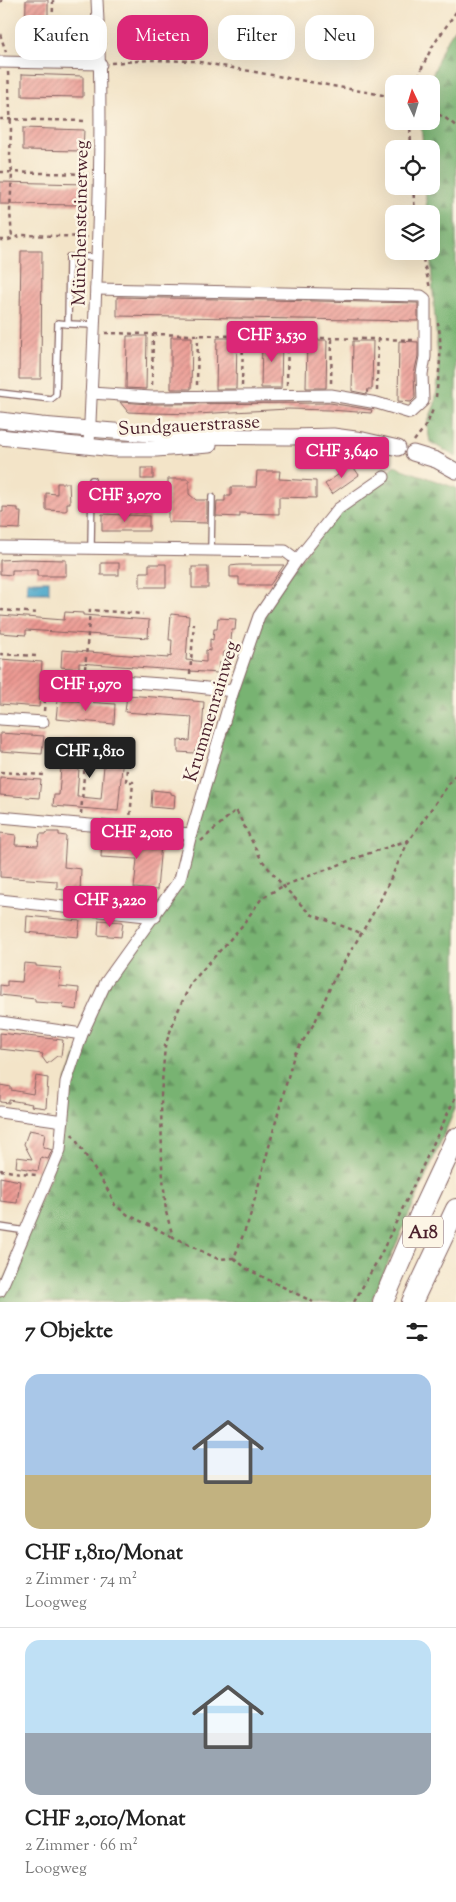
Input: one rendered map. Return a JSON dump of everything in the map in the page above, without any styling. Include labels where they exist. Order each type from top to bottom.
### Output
[{"type":"highway","points":[[382,1302],[456,1138]]},
{"type":"highway","name":"A18","points":[[394,1302],[436,1201],[456,1163]]},
{"type":"highway","name":"A18","points":[[412,1302],[456,1209]]},
{"type":"highway","points":[[425,1302],[444,1258],[456,1240]]},
{"type":"main road","name":"Sundgauerstrasse","points":[[0,420],[89,430],[174,436],[290,438]]},
{"type":"main road","name":"Sundgauerstrasse","points":[[0,437],[89,446],[156,449],[332,436],[363,440],[398,448]]},
{"type":"main road","points":[[413,453],[436,460],[456,471]]},
{"type":"street","name":"Münchensteinerweg","points":[[89,446],[97,257],[100,64],[97,0]]},
{"type":"street","points":[[4,62],[100,64]]},
{"type":"street","points":[[91,393],[152,397],[331,395],[377,403],[410,413],[423,401],[422,374],[425,357],[425,299],[421,296],[96,289]]},
{"type":"street","name":"Krummenrainweg","points":[[0,1291],[60,1150],[66,1082],[82,1034],[106,982],[155,917],[180,879],[191,834],[233,691],[259,616],[297,560],[338,508],[384,477]]},
{"type":"street","points":[[0,547],[285,551],[297,560]]},
{"type":"street","points":[[88,678],[233,691]]},
{"type":"street","points":[[0,719],[43,722]]},
{"type":"street","points":[[0,817],[191,834]]},
{"type":"street","points":[[0,900],[155,917]]},
{"type":"street","points":[[0,1022],[82,1034]]},
{"type":"street","points":[[0,1112],[63,1121]]},
{"type":"lane","points":[[68,324],[69,257],[97,257]]},
{"type":"lane","points":[[0,393],[52,399],[56,395],[58,323],[94,329]]},
{"type":"lane","points":[[91,548],[92,480]]},
{"type":"lane","points":[[211,550],[212,497]]},
{"type":"lane","points":[[0,1227],[26,1231]]},
{"type":"path","points":[[52,63],[53,0]]},
{"type":"path","points":[[418,75],[432,47],[456,12]]},
{"type":"path","points":[[0,34],[6,48],[4,62],[10,120],[12,173],[10,211],[12,238]]},
{"type":"path","points":[[100,64],[150,60],[194,61],[385,95]]},
{"type":"path","points":[[440,116],[456,126]]},
{"type":"path","points":[[0,119],[99,121]]},
{"type":"path","points":[[0,172],[98,174]]},
{"type":"path","points":[[0,240],[23,236],[97,237]]},
{"type":"path","points":[[423,260],[432,296]]},
{"type":"path","points":[[94,329],[153,334],[425,340]]},
{"type":"path","points":[[152,397],[153,334]]},
{"type":"path","points":[[196,396],[198,335]]},
{"type":"path","points":[[242,395],[243,336]]},
{"type":"path","points":[[287,394],[288,337]]},
{"type":"path","points":[[331,395],[332,338]]},
{"type":"path","points":[[377,403],[378,339]]},
{"type":"path","points":[[422,421],[427,424]]},
{"type":"path","points":[[0,610],[39,613]]},
{"type":"path","points":[[43,722],[46,688],[83,690],[88,678],[90,610],[143,614]]},
{"type":"path","points":[[189,686],[194,623]]},
{"type":"path","points":[[0,654],[36,656]]},
{"type":"path","points":[[80,823],[86,748]]},
{"type":"path","points":[[128,754],[126,782],[133,782],[130,828]]},
{"type":"path","points":[[0,772],[44,775]]},
{"type":"path","points":[[234,1258],[249,1220],[294,1055],[315,1022],[332,981],[378,905],[409,840],[456,774]]},
{"type":"path","points":[[191,834],[201,842],[236,810],[260,859],[310,914],[361,933]]},
{"type":"path","points":[[173,1236],[166,1212],[162,1166],[161,1095],[165,1046],[176,1015],[191,984],[241,927],[262,898],[283,886],[366,854],[409,840]]},
{"type":"path","points":[[354,1302],[380,1256],[456,1096]]},
{"type":"path","points":[[63,1121],[109,1192],[115,1205],[128,1215],[218,1259],[234,1258],[247,1269],[313,1302]]},
{"type":"path","points":[[0,1170],[50,1177]]},
{"type":"green space","points":[[456,27],[456,457],[430,442],[427,424],[435,404],[439,374],[431,260],[440,260],[440,205],[426,205],[426,195],[440,195],[440,140],[422,140],[422,130],[440,130],[440,75],[432,75],[444,45]]},
{"type":"green space","points":[[394,466],[456,488],[456,1107],[371,1302],[0,1302],[0,1291],[50,1177],[66,1082],[106,982],[180,879],[259,616],[338,509],[384,477]]},
{"type":"water","points":[[27,581],[49,581],[49,593],[27,593]]},
{"type":"building","points":[[26,0],[48,0],[48,15],[26,15]]},
{"type":"building","points":[[22,74],[83,76],[83,97],[22,96]]},
{"type":"building","points":[[23,128],[84,130],[83,151],[23,150]]},
{"type":"building","points":[[0,182],[85,184],[85,205],[0,204]]},
{"type":"building","points":[[21,251],[42,251],[41,379],[19,379]]},
{"type":"building","points":[[117,297],[418,303],[418,321],[117,316]]},
{"type":"building","points":[[127,336],[147,336],[146,389],[126,388]]},
{"type":"building","points":[[171,337],[192,337],[191,389],[171,389]]},
{"type":"building","points":[[217,338],[237,338],[236,389],[216,389]]},
{"type":"building","points":[[262,339],[282,339],[281,388],[261,388]]},
{"type":"building","points":[[307,340],[327,340],[326,388],[306,388]]},
{"type":"building","points":[[353,341],[373,341],[372,389],[368,389],[367,394],[352,391]]},
{"type":"building","points":[[399,341],[418,342],[418,356],[414,374],[415,398],[411,402],[398,401]]},
{"type":"building","points":[[120,402],[151,404],[330,403],[372,410],[371,413],[288,409],[197,414],[152,413],[128,412]]},
{"type":"building","points":[[352,465],[359,475],[332,494],[325,484]]},
{"type":"building","points":[[141,468],[153,468],[153,479],[141,479]]},
{"type":"building","points":[[257,471],[280,471],[279,479],[316,481],[316,498],[279,497],[279,514],[240,513],[240,517],[216,516],[217,501],[225,501],[225,496],[231,496],[231,487],[256,487]]},
{"type":"building","points":[[168,479],[189,479],[189,494],[196,500],[207,500],[207,523],[168,522]]},
{"type":"building","points":[[57,483],[69,483],[70,503],[67,503],[67,510],[65,511],[46,510],[46,493],[57,494]]},
{"type":"building","points":[[3,507],[18,508],[18,512],[21,512],[20,529],[0,528],[0,512],[3,512]]},
{"type":"building","points":[[102,514],[149,516],[149,531],[102,531]]},
{"type":"building","points":[[0,560],[66,560],[66,576],[37,576],[37,570],[12,570],[12,575],[0,574]]},
{"type":"building","points":[[101,563],[119,563],[119,575],[101,575]]},
{"type":"building","points":[[149,564],[166,564],[166,587],[140,587],[140,572],[149,572]]},
{"type":"building","points":[[284,565],[270,585],[239,585],[239,577],[230,577],[230,566]]},
{"type":"building","points":[[192,567],[208,567],[208,588],[192,588]]},
{"type":"building","points":[[65,612],[149,620],[148,638],[26,630],[26,635],[0,633],[0,615],[64,620]]},
{"type":"building","points":[[171,614],[189,616],[186,660],[206,662],[206,650],[210,651],[210,639],[213,640],[218,618],[236,619],[231,641],[228,641],[228,652],[224,652],[223,663],[219,663],[218,673],[79,663],[79,669],[61,667],[62,650],[171,657],[172,640],[169,640]]},
{"type":"building","points":[[0,659],[42,662],[39,707],[0,704]]},
{"type":"building","points":[[127,695],[204,702],[201,749],[195,749],[194,753],[178,752],[178,740],[190,741],[192,717],[125,712]]},
{"type":"building","points":[[58,700],[115,704],[114,724],[56,719]]},
{"type":"building","points":[[0,733],[44,736],[42,754],[0,751]]},
{"type":"building","points":[[63,740],[81,741],[77,797],[101,799],[106,743],[124,745],[118,811],[53,806],[54,795],[59,795]]},
{"type":"building","points":[[0,777],[41,780],[39,798],[0,795]]},
{"type":"building","points":[[152,790],[171,792],[171,794],[175,795],[174,809],[151,807]]},
{"type":"building","points":[[47,832],[59,832],[59,835],[66,836],[64,867],[81,869],[80,892],[57,889],[57,881],[0,877],[0,833],[16,835],[15,845],[38,846],[40,834],[46,834]]},
{"type":"building","points":[[102,840],[161,844],[157,890],[134,888],[137,859],[101,857]]},
{"type":"building","points":[[27,916],[80,921],[78,937],[26,932]]},
{"type":"building","points":[[99,920],[123,922],[121,937],[98,935]]},
{"type":"building","points":[[24,963],[61,968],[59,986],[79,988],[77,1010],[63,1008],[64,1004],[35,1002],[35,999],[0,995],[0,985],[7,986],[7,981],[22,982]]},
{"type":"building","points":[[0,1033],[63,1040],[61,1056],[57,1056],[47,1064],[42,1057],[43,1054],[0,1049]]},
{"type":"building","points":[[36,1076],[48,1078],[46,1108],[9,1100],[9,1103],[0,1102],[0,1085],[11,1087],[11,1090],[33,1094]]},
{"type":"building","points":[[29,1130],[45,1133],[43,1147],[52,1150],[48,1159],[41,1157],[38,1171],[16,1167],[17,1157],[32,1159],[24,1144]]},
{"type":"building","points":[[0,1177],[20,1181],[17,1203],[0,1201]]}]
